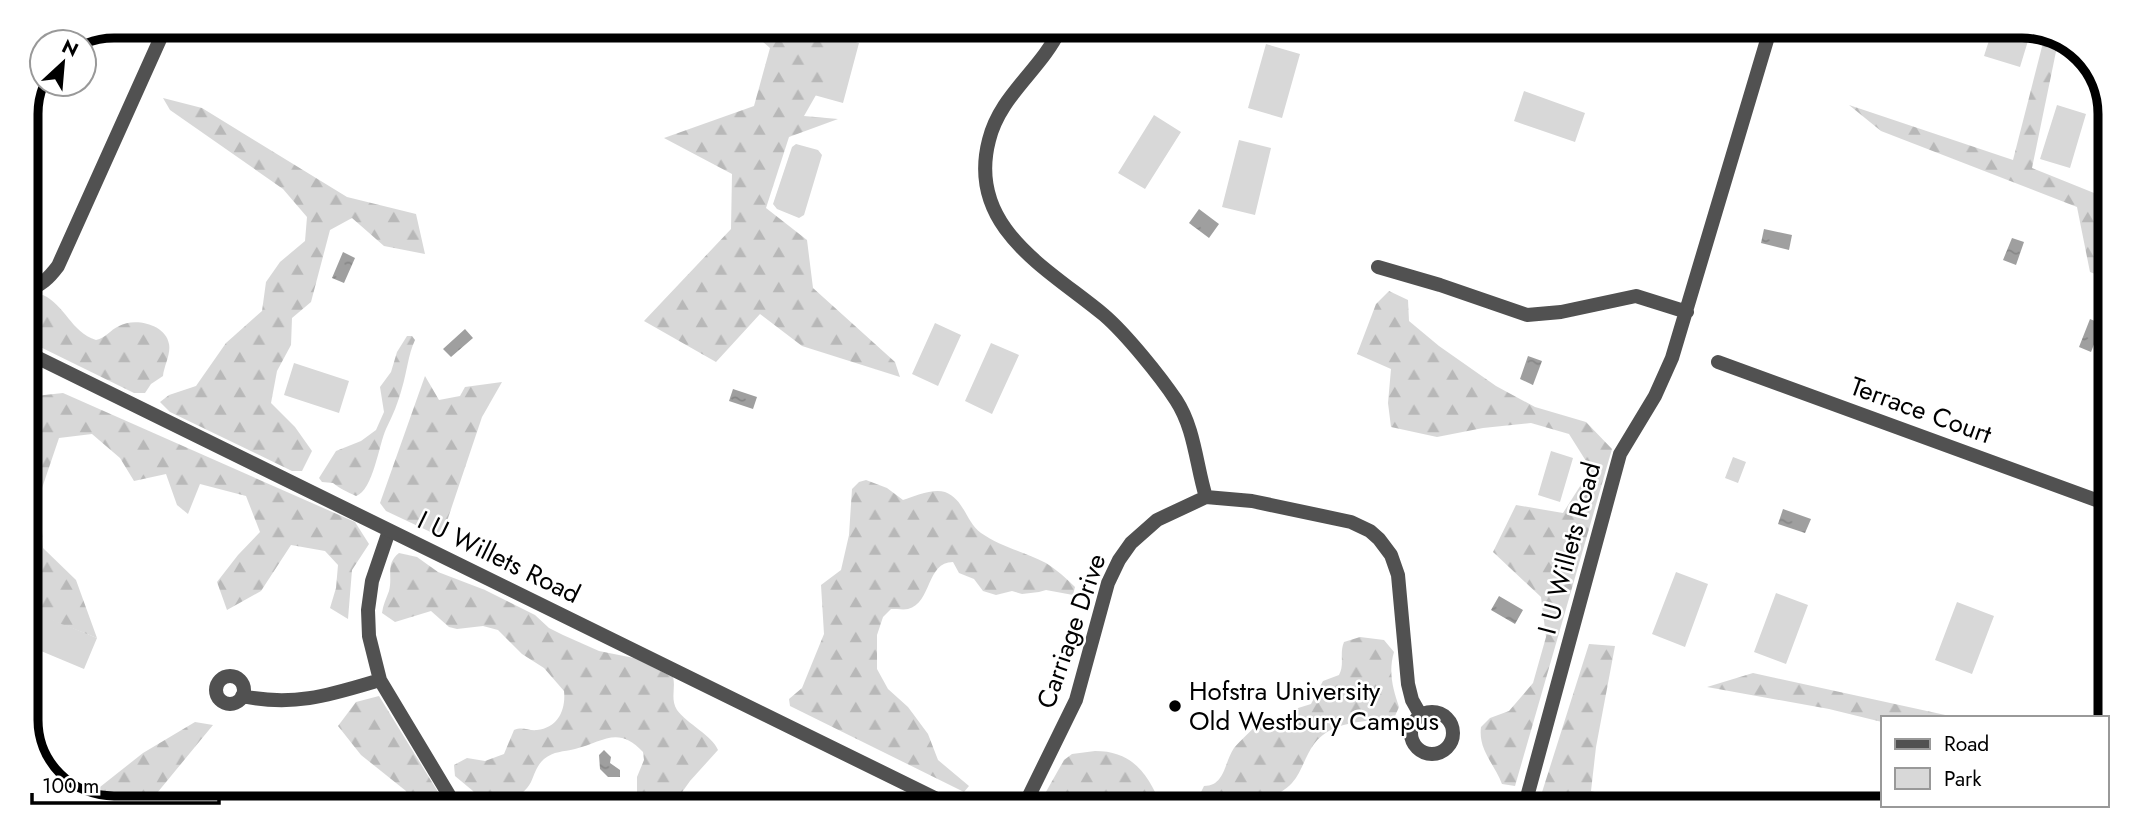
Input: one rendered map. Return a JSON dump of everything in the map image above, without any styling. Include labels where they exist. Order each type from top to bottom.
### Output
[{"type":"street","points":[[38,287],[58,266],[161,38]]},
{"type":"street","points":[[1053,38],[998,114],[986,157],[988,192],[1000,222],[1017,245],[1106,317],[1174,398],[1190,431],[1206,497]]},
{"type":"street","name":"I U Willets Road","points":[[1527,796],[1620,454],[1661,385],[1687,312],[1768,38]]},
{"type":"street","points":[[1378,267],[1527,315],[1560,312],[1636,296],[1687,312]]},
{"type":"street","name":"I U Willets Road","points":[[38,358],[931,796]]},
{"type":"street","name":"Terrace Court","points":[[1718,362],[2098,501]]},
{"type":"street","name":"Carriage Drive","points":[[1029,796],[1076,700],[1108,583],[1119,560],[1131,542],[1157,520],[1206,497],[1252,501],[1351,522],[1370,531],[1378,539],[1391,555],[1398,575],[1408,684],[1412,700],[1421,716]]},
{"type":"street","points":[[389,531],[372,581],[368,610],[373,654],[380,680],[450,796]]},
{"type":"street","points":[[242,696],[274,701],[307,699],[380,680]]},
{"type":"green space","points":[[758,38],[831,38],[824,81],[804,116],[838,119],[789,137],[766,208],[807,240],[813,288],[895,362],[900,377],[802,346],[760,314],[716,362],[644,321],[731,229],[732,174],[664,138],[754,106],[770,48]]},
{"type":"green space","points":[[830,38],[859,43],[843,103],[814,95]]},
{"type":"green space","points":[[1990,38],[2029,39],[2020,67],[1984,56]]},
{"type":"green space","points":[[2043,42],[2057,47],[2032,168],[2097,194],[2097,275],[2090,272],[2077,207],[1881,131],[1849,105],[2013,160]]},
{"type":"green space","points":[[1266,44],[1300,54],[1282,118],[1248,108]]},
{"type":"green space","points":[[1524,91],[1585,113],[1575,142],[1514,121]]},
{"type":"green space","points":[[163,98],[202,108],[347,197],[416,214],[425,254],[384,246],[352,218],[330,230],[311,302],[292,318],[291,345],[277,371],[271,403],[295,427],[312,451],[302,471],[292,471],[170,412],[160,402],[169,395],[196,386],[226,343],[262,311],[266,282],[280,262],[305,241],[307,217],[283,189],[170,110]]},
{"type":"green space","points":[[2057,105],[2086,114],[2070,168],[2040,159]]},
{"type":"green space","points":[[1154,115],[1181,132],[1145,189],[1118,173]]},
{"type":"green space","points":[[1239,140],[1271,148],[1255,215],[1222,207]]},
{"type":"green space","points":[[796,144],[818,150],[822,155],[804,215],[799,218],[777,209],[773,204],[792,147]]},
{"type":"green space","points":[[1389,291],[1408,300],[1409,321],[1439,346],[1496,386],[1535,407],[1586,422],[1612,449],[1515,786],[1502,784],[1484,750],[1481,727],[1490,718],[1509,711],[1533,683],[1546,637],[1541,597],[1493,552],[1516,505],[1563,513],[1591,469],[1569,434],[1531,423],[1483,428],[1437,437],[1391,427],[1388,403],[1391,369],[1357,354],[1376,304]]},
{"type":"green space","points":[[43,295],[51,299],[80,331],[96,340],[125,323],[141,322],[156,327],[167,337],[169,344],[163,376],[151,384],[145,393],[134,393],[38,346],[38,296]]},
{"type":"green space","points":[[935,323],[961,335],[938,386],[912,374]]},
{"type":"green space","points":[[407,336],[412,336],[415,340],[404,382],[367,486],[356,496],[333,483],[322,482],[319,478],[336,451],[361,441],[376,430],[384,412],[380,387],[391,372],[397,352]]},
{"type":"green space","points":[[991,343],[1019,355],[992,414],[965,401]]},
{"type":"green space","points":[[294,363],[349,381],[339,413],[284,395]]},
{"type":"green space","points":[[425,376],[439,400],[460,396],[465,387],[502,382],[482,417],[443,533],[439,536],[386,511],[380,503]]},
{"type":"green space","points":[[63,393],[355,522],[369,544],[352,570],[348,619],[330,608],[336,588],[338,565],[325,551],[291,545],[261,591],[227,610],[217,582],[260,532],[246,496],[200,484],[188,514],[177,505],[166,474],[134,481],[120,458],[92,434],[59,438],[40,494],[43,548],[76,580],[97,638],[41,616],[39,621],[38,396]]},
{"type":"green space","points":[[1551,451],[1573,458],[1560,502],[1538,495]]},
{"type":"green space","points":[[1733,457],[1746,462],[1738,483],[1725,478]]},
{"type":"green space","points":[[866,480],[887,488],[903,500],[930,492],[940,491],[951,495],[981,533],[1046,563],[1075,587],[1073,595],[1046,590],[1022,594],[1012,591],[996,595],[983,591],[974,579],[959,573],[953,562],[938,568],[916,605],[906,609],[891,609],[883,617],[877,635],[877,669],[888,689],[908,707],[928,734],[938,760],[969,786],[964,792],[790,706],[789,699],[802,688],[824,634],[821,585],[841,570],[849,535],[852,489],[859,482]]},
{"type":"green space","points":[[399,553],[417,557],[438,572],[485,590],[535,615],[549,628],[563,635],[599,651],[634,658],[673,677],[677,710],[710,739],[718,750],[679,796],[637,796],[637,777],[644,760],[643,752],[626,739],[618,737],[551,754],[536,769],[527,788],[518,796],[476,796],[455,776],[454,765],[467,758],[485,761],[504,754],[514,730],[537,730],[550,726],[562,711],[564,691],[544,668],[522,654],[498,630],[483,626],[457,629],[449,627],[431,611],[395,622],[382,613],[395,557]]},
{"type":"green space","points":[[1676,572],[1708,584],[1685,647],[1652,634]]},
{"type":"green space","points":[[1776,593],[1808,605],[1786,664],[1754,652]]},
{"type":"green space","points":[[1957,602],[1994,616],[1972,674],[1935,660]]},
{"type":"green space","points":[[41,615],[97,638],[84,669],[39,650]]},
{"type":"green space","points":[[1360,637],[1384,640],[1394,652],[1391,673],[1399,707],[1395,716],[1351,723],[1331,730],[1314,744],[1292,783],[1275,796],[1199,796],[1204,786],[1211,785],[1220,778],[1234,748],[1263,720],[1281,723],[1295,709],[1311,704],[1323,681],[1339,675],[1344,642]]},
{"type":"green space","points":[[1589,644],[1615,646],[1596,747],[1591,791],[1610,796],[1541,796]]},
{"type":"green space","points":[[1753,673],[1950,716],[1881,716],[1881,722],[1829,709],[1707,687]]},
{"type":"green space","points":[[379,696],[440,796],[407,796],[406,791],[361,755],[338,726],[356,702]]},
{"type":"green space","points":[[195,722],[213,725],[155,796],[100,795],[86,791],[100,787],[143,753]]},
{"type":"green space","points":[[1095,751],[1120,755],[1138,767],[1157,796],[1044,796],[1064,760],[1072,754]]},
{"type":"water","points":[[1199,209],[1219,224],[1209,238],[1189,223]]},
{"type":"water","points":[[1764,229],[1792,235],[1789,250],[1761,243]]},
{"type":"water","points":[[2012,238],[2024,242],[2016,265],[2003,260]]},
{"type":"water","points":[[343,252],[355,258],[344,283],[332,278]]},
{"type":"water","points":[[2090,319],[2097,322],[2097,336],[2091,352],[2079,347]]},
{"type":"water","points":[[465,329],[473,338],[451,357],[443,349]]},
{"type":"water","points":[[1528,356],[1542,361],[1533,385],[1520,379]]},
{"type":"water","points":[[733,389],[757,397],[753,409],[729,401]]},
{"type":"water","points":[[1783,509],[1811,519],[1805,533],[1778,524]]},
{"type":"water","points":[[1499,596],[1523,610],[1515,624],[1491,610]]},
{"type":"water","points":[[604,750],[611,757],[610,763],[620,770],[620,777],[608,777],[600,769],[599,755]]},
{"type":"place","name":"Hofstra University Old Westbury Campus","points":[[1175,706]]}]
